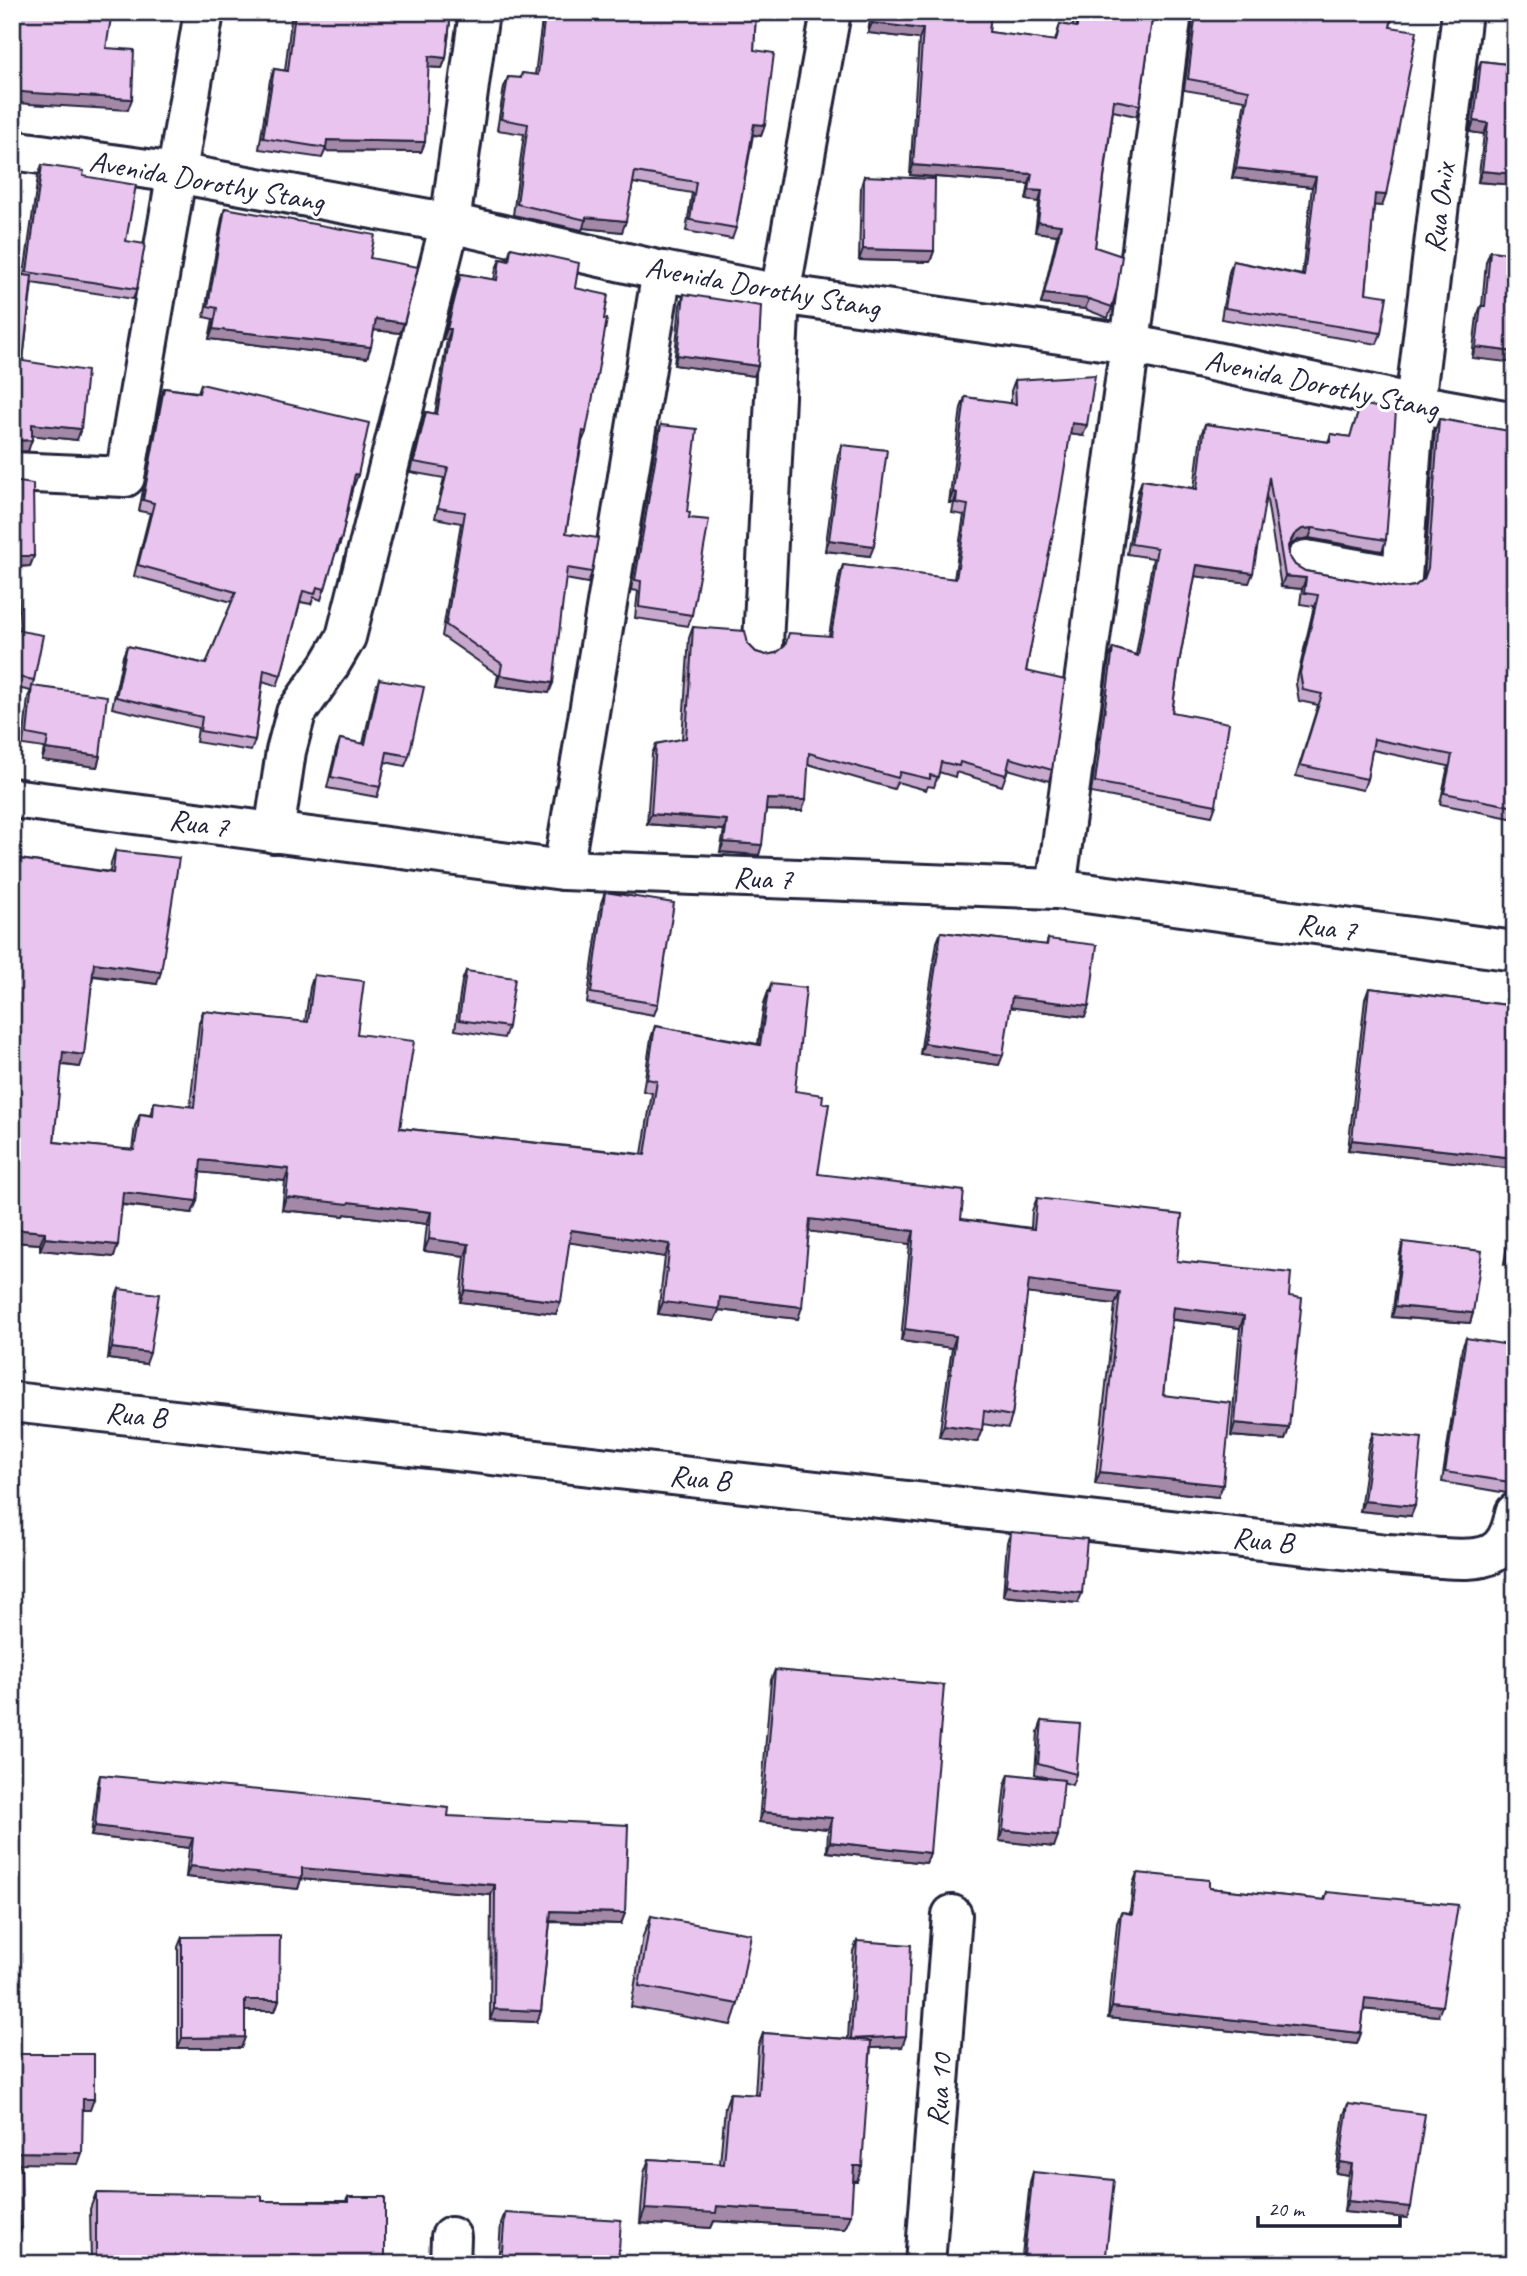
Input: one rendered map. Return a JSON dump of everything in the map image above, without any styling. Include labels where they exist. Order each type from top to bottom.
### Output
[{"type":"street","points":[[12,472],[125,477],[204,12]]},
{"type":"street","points":[[274,833],[286,751],[296,713],[330,666],[346,636],[450,223],[479,12]]},
{"type":"street","points":[[763,644],[780,293],[831,12]]},
{"type":"street","points":[[1056,889],[1172,12]]},
{"type":"street","name":"Rua Onix","points":[[1306,561],[1402,577],[1415,404],[1462,12]]},
{"type":"street","name":"Avenida Dorothy Stang","points":[[12,150],[176,173],[450,223],[662,271],[780,293],[1130,344],[1415,404],[1515,422]]},
{"type":"street","points":[[563,870],[662,271]]},
{"type":"street","name":"Rua 7","points":[[12,798],[563,870],[1056,889],[1515,951]]},
{"type":"street","name":"Rua B","points":[[12,1402],[1387,1554],[1472,1560],[1492,1555],[1503,1545],[1511,1531],[1515,1513]]},
{"type":"street","name":"Rua 10","points":[[925,2264],[952,1915]]},
{"type":"building","points":[[12,12],[112,12],[106,48],[134,50],[132,99],[12,91]]},
{"type":"building","points":[[295,12],[451,12],[446,58],[429,56],[425,142],[327,140],[326,148],[263,138],[274,69],[288,71]]},
{"type":"building","points":[[545,12],[756,12],[754,50],[774,53],[765,125],[754,124],[736,228],[690,220],[696,182],[635,172],[626,221],[586,217],[586,220],[517,204],[528,124],[501,119],[508,77],[521,78],[522,73],[538,75]]},
{"type":"building","points":[[873,12],[991,12],[989,32],[1056,41],[1060,24],[1077,27],[1077,12],[1153,12],[1140,105],[1114,100],[1095,247],[1122,256],[1112,307],[1089,299],[1044,294],[1061,225],[1038,222],[1042,191],[1029,190],[1032,174],[913,165],[923,29],[872,23]]},
{"type":"building","points":[[1196,12],[1393,12],[1390,27],[1417,31],[1386,195],[1375,194],[1366,293],[1387,296],[1381,333],[1225,308],[1233,261],[1304,276],[1316,177],[1236,168],[1249,90],[1188,79]]},
{"type":"building","points":[[1481,61],[1515,65],[1515,174],[1482,171],[1488,123],[1474,121]]},
{"type":"building","points":[[42,165],[84,171],[83,176],[136,185],[126,241],[145,244],[137,289],[27,272]]},
{"type":"building","points":[[864,176],[935,179],[934,251],[863,249]]},
{"type":"building","points":[[225,208],[375,235],[370,258],[418,267],[404,323],[376,319],[371,347],[213,329],[217,308],[208,306]]},
{"type":"building","points":[[511,248],[579,263],[575,288],[608,295],[604,319],[607,319],[597,376],[586,432],[583,431],[566,533],[598,538],[592,572],[567,568],[553,683],[500,675],[502,664],[446,625],[465,512],[438,508],[448,468],[414,462],[426,412],[437,414],[451,329],[447,329],[461,274],[497,280],[500,259],[509,261]]},
{"type":"building","points":[[1490,251],[1515,254],[1515,352],[1476,347],[1481,306],[1485,306]]},
{"type":"building","points":[[12,274],[32,276],[23,361],[87,371],[81,429],[32,424],[32,440],[12,441]]},
{"type":"building","points":[[684,294],[761,306],[758,366],[677,355]]},
{"type":"building","points":[[1095,375],[1087,425],[1072,423],[1026,671],[1065,680],[1052,770],[1010,758],[1006,775],[960,762],[959,766],[941,762],[938,777],[930,775],[930,779],[900,772],[898,778],[809,753],[806,800],[767,799],[762,845],[724,842],[727,820],[651,814],[656,744],[686,738],[693,627],[745,631],[748,644],[756,652],[766,655],[776,653],[785,646],[789,633],[831,636],[843,565],[956,579],[968,505],[956,503],[957,493],[953,492],[965,397],[1016,404],[1015,380]]},
{"type":"building","points":[[201,384],[369,423],[341,541],[325,589],[317,587],[315,594],[303,591],[281,675],[264,670],[255,740],[200,731],[202,717],[116,697],[127,646],[206,664],[236,592],[138,565],[154,503],[143,500],[164,388],[199,393]]},
{"type":"building","points":[[1361,404],[1396,411],[1386,540],[1313,528],[1302,529],[1294,535],[1288,546],[1289,556],[1295,565],[1305,571],[1402,588],[1415,586],[1424,579],[1428,568],[1439,419],[1515,432],[1515,807],[1444,793],[1452,755],[1374,739],[1367,779],[1300,765],[1322,694],[1303,690],[1300,673],[1318,595],[1304,593],[1306,578],[1285,576],[1269,477],[1253,573],[1197,565],[1179,663],[1172,712],[1229,723],[1216,805],[1095,782],[1113,648],[1138,656],[1157,548],[1131,544],[1142,480],[1197,489],[1205,424],[1330,442],[1331,434],[1350,437]]},
{"type":"building","points":[[661,425],[697,429],[687,512],[690,513],[689,518],[709,520],[692,615],[639,607],[641,581],[635,580]]},
{"type":"building","points":[[842,445],[887,450],[874,546],[829,540]]},
{"type":"building","points":[[12,481],[33,484],[34,556],[17,556],[20,631],[43,635],[34,680],[12,676]]},
{"type":"building","points":[[379,679],[424,687],[409,756],[387,752],[380,787],[331,777],[340,739],[365,744]]},
{"type":"building","points":[[32,686],[107,696],[100,756],[46,749],[48,738],[27,734]]},
{"type":"building","points":[[115,851],[179,858],[161,972],[94,963],[84,1055],[63,1052],[54,1142],[134,1150],[140,1114],[153,1116],[154,1102],[194,1107],[203,1011],[308,1022],[314,975],[364,981],[357,1034],[414,1041],[400,1128],[645,1155],[657,1081],[647,1079],[655,1026],[760,1045],[771,984],[806,988],[795,1091],[823,1095],[822,1103],[829,1104],[818,1174],[964,1191],[961,1219],[1034,1229],[1037,1198],[1182,1215],[1177,1261],[1291,1273],[1289,1296],[1302,1298],[1289,1428],[1235,1423],[1244,1316],[1173,1307],[1163,1395],[1231,1403],[1223,1485],[1100,1472],[1120,1292],[1029,1280],[1012,1416],[984,1411],[982,1430],[944,1425],[956,1336],[905,1329],[914,1231],[810,1219],[802,1307],[720,1297],[719,1309],[663,1302],[670,1244],[571,1230],[561,1302],[465,1290],[469,1244],[429,1239],[431,1212],[286,1197],[289,1169],[201,1160],[197,1201],[123,1192],[118,1245],[45,1238],[45,1232],[12,1229],[12,858],[113,873]]},
{"type":"building","points":[[605,892],[674,903],[658,1004],[591,993]]},
{"type":"building","points":[[941,932],[1047,945],[1048,939],[1097,945],[1089,1006],[1012,997],[1003,1055],[924,1043]]},
{"type":"building","points":[[466,971],[515,978],[508,1027],[459,1020]]},
{"type":"building","points":[[1369,988],[1515,1006],[1515,1158],[1352,1140]]},
{"type":"building","points":[[1515,1207],[1515,1254],[1507,1254]]},
{"type":"building","points":[[1403,1242],[1482,1251],[1473,1313],[1395,1306]]},
{"type":"building","points":[[119,1289],[159,1294],[150,1353],[112,1348]]},
{"type":"building","points":[[1466,1338],[1515,1346],[1515,1455],[1510,1482],[1445,1472]]},
{"type":"building","points":[[1373,1433],[1422,1438],[1415,1506],[1364,1501]]},
{"type":"building","points":[[1011,1532],[1087,1539],[1082,1593],[1006,1585]]},
{"type":"building","points":[[775,1670],[944,1685],[930,1853],[830,1842],[832,1818],[763,1812]]},
{"type":"building","points":[[1042,1721],[1080,1724],[1076,1774],[1038,1764]]},
{"type":"building","points":[[1009,1774],[1064,1780],[1058,1836],[1003,1830]]},
{"type":"building","points":[[100,1775],[449,1808],[448,1816],[628,1825],[625,1913],[551,1911],[541,2011],[494,2009],[495,1885],[302,1868],[302,1878],[190,1866],[193,1838],[95,1826]]},
{"type":"building","points":[[1137,1873],[1209,1880],[1209,1888],[1325,1900],[1327,1892],[1458,1905],[1442,2006],[1365,1998],[1361,2033],[1112,2007],[1121,1912],[1132,1914]]},
{"type":"building","points":[[651,1916],[751,1934],[738,2004],[639,1986]]},
{"type":"building","points":[[280,1936],[279,2000],[245,2000],[245,2037],[182,2038],[182,1937]]},
{"type":"building","points":[[857,1941],[911,1945],[906,2036],[851,2039]]},
{"type":"building","points":[[763,2033],[871,2041],[862,2166],[854,2166],[851,2215],[717,2206],[716,2213],[645,2209],[649,2159],[724,2164],[730,2093],[759,2095]]},
{"type":"building","points":[[13,2054],[94,2054],[94,2099],[83,2099],[82,2153],[12,2152]]},
{"type":"building","points":[[1348,2104],[1425,2114],[1411,2207],[1348,2201],[1352,2164],[1340,2162]]},
{"type":"building","points":[[21,2166],[22,2228],[12,2228],[12,2167]]},
{"type":"building","points":[[1033,2172],[1114,2180],[1105,2264],[1023,2264]]},
{"type":"building","points":[[96,2193],[262,2196],[262,2201],[348,2202],[348,2197],[385,2197],[385,2264],[96,2264]]},
{"type":"building","points":[[505,2213],[621,2220],[618,2264],[501,2264]]}]
